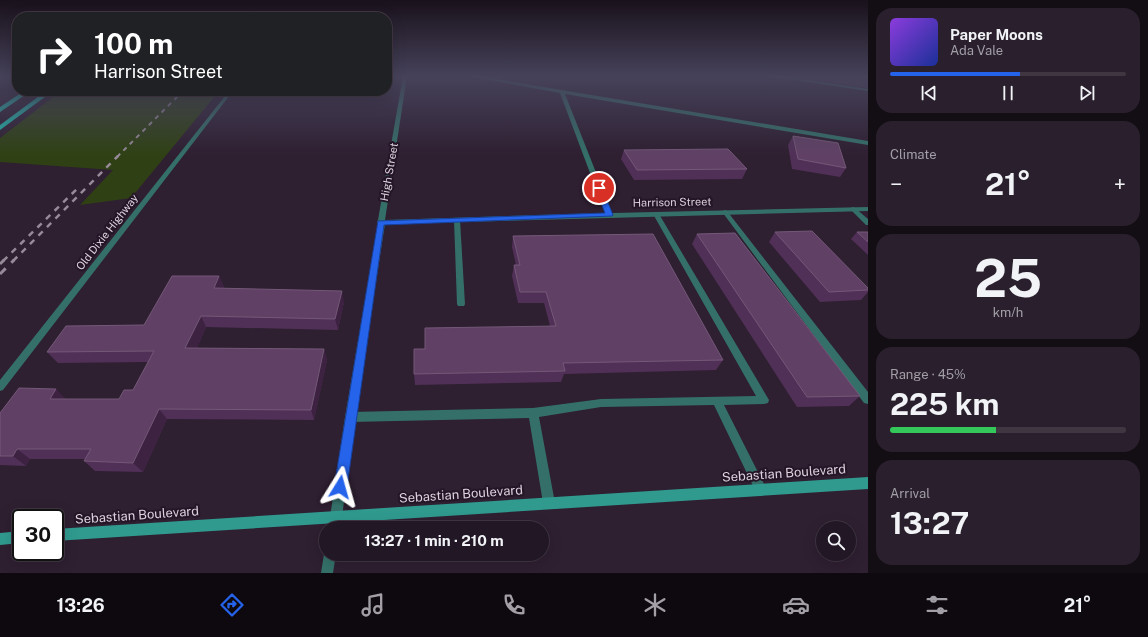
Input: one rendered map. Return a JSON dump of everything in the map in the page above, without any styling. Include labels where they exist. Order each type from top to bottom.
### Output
[{"type":"main road","points":[[11,103],[0,110],[1,116],[12,119]]},
{"type":"main road","points":[[0,128],[34,103]]},
{"type":"main road","name":"Sebastian Boulevard","points":[[356,521],[549,503],[868,483]]},
{"type":"main road","name":"Sebastian Boulevard","points":[[64,535],[319,524]]},
{"type":"main road","points":[[0,539],[12,538]]},
{"type":"street","name":"Old Dixie Highway","points":[[0,387],[222,103]]},
{"type":"street","name":"High Street","points":[[335,521],[380,222],[400,103]]},
{"type":"street","points":[[566,103],[609,215]]},
{"type":"street","points":[[626,103],[868,143]]},
{"type":"street","points":[[853,209],[868,223]]},
{"type":"street","name":"Harrison Street","points":[[380,222],[868,209]]},
{"type":"street","points":[[724,212],[868,400]]},
{"type":"street","points":[[350,417],[533,413],[601,403],[764,400],[656,214]]},
{"type":"street","points":[[457,220],[461,304]]},
{"type":"street","points":[[717,401],[761,490]]},
{"type":"street","points":[[533,413],[549,503]]},
{"type":"street","points":[[327,573],[329,561]]},
{"type":"green space","points":[[46,103],[209,103],[131,198],[80,205],[113,170],[0,162],[0,138]]},
{"type":"building","points":[[793,136],[838,143],[846,168],[798,159]]},
{"type":"building","points":[[728,149],[747,169],[637,170],[624,150]]},
{"type":"building","points":[[812,231],[868,288],[868,290],[829,292],[775,232]]},
{"type":"building","points":[[857,232],[868,232],[868,242]]},
{"type":"building","points":[[735,233],[860,396],[807,397],[697,234]]},
{"type":"building","points":[[653,234],[723,360],[563,363],[565,371],[414,374],[414,349],[425,349],[425,328],[556,326],[546,292],[520,292],[514,265],[520,265],[513,236]]},
{"type":"building","points":[[172,276],[219,276],[214,288],[342,291],[335,319],[201,316],[185,348],[324,349],[311,410],[159,409],[133,463],[84,461],[91,449],[17,449],[13,456],[0,456],[0,413],[19,388],[56,389],[50,399],[119,399],[124,390],[133,390],[154,351],[47,352],[66,326],[144,325]]},
{"type":"railway","points":[[0,274],[171,103]]},
{"type":"railway","points":[[3,261],[80,186]]},
{"type":"railway","points":[[0,264],[3,261]]},
{"type":"route","points":[[340,487],[380,222],[609,215],[599,188]]}]
